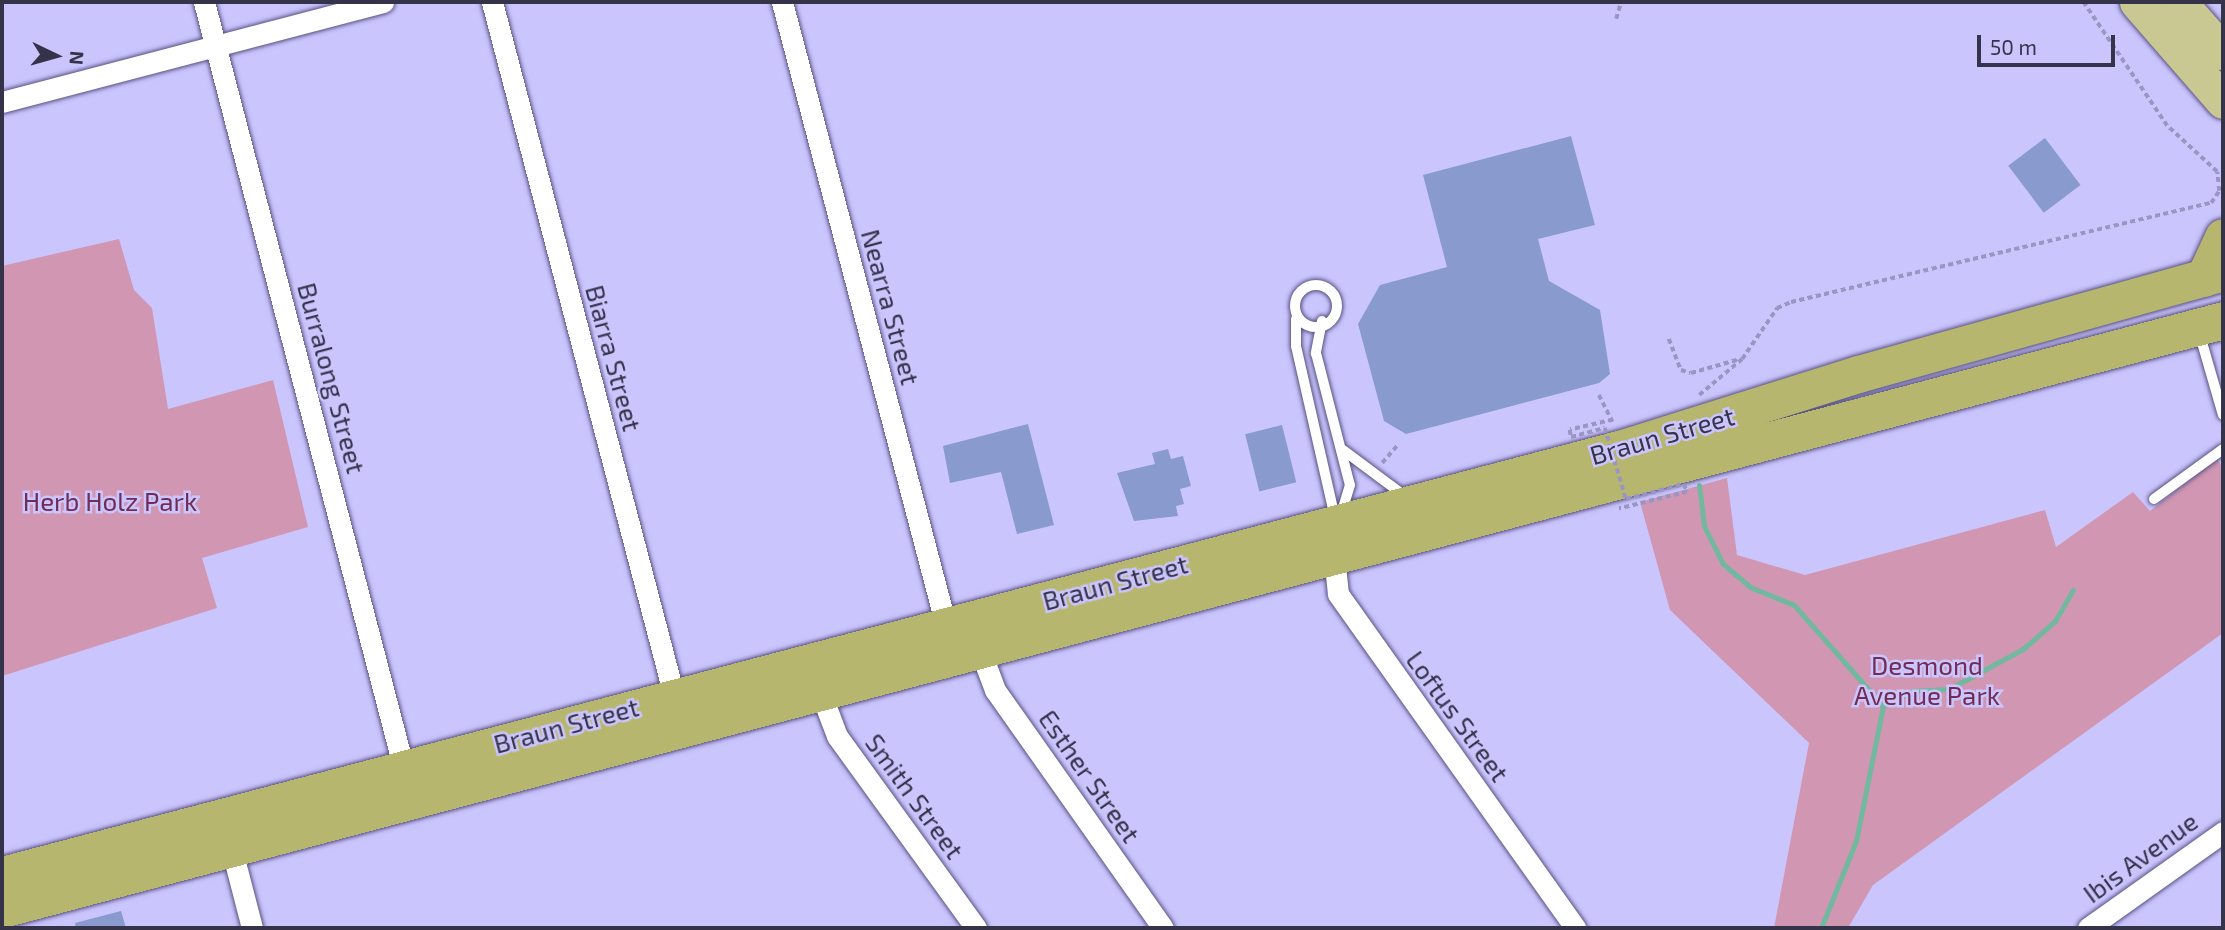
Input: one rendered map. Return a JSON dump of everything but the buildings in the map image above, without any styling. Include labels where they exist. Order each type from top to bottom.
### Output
[{"type":"highway","points":[[2213,275],[2223,237]]},
{"type":"highway","name":"Braun Street","points":[[2,909],[404,768],[678,712],[820,691],[980,650],[1334,541],[1419,502],[2213,275]]},
{"type":"highway","name":"Braun Street","points":[[2,875],[227,832],[678,712],[946,626],[1334,541],[2210,323]]},
{"type":"main road","points":[[2137,2],[2223,101]]},
{"type":"main road","points":[[2179,2],[2223,52]]},
{"type":"street","name":"Burralong Street","points":[[204,2],[404,768]]},
{"type":"street","points":[[2,102],[383,2]]},
{"type":"street","name":"Biarra Street","points":[[492,2],[678,712]]},
{"type":"street","name":"Nearra Street","points":[[782,2],[946,626]]},
{"type":"street","name":"Loftus Street","points":[[1334,541],[1338,594],[1575,928]]},
{"type":"street","name":"Esther Street","points":[[980,650],[995,690],[1163,928]]},
{"type":"street","name":"Smith Street","points":[[820,691],[837,736],[976,928]]},
{"type":"street","points":[[227,832],[252,928]]},
{"type":"street","name":"Ibis Avenue","points":[[2088,928],[2223,832]]},
{"type":"lane","points":[[1296,319],[1308,325],[1334,316],[1339,304],[1335,292],[1323,287],[1297,295],[1292,307],[1296,319],[1296,346],[1334,541]]},
{"type":"lane","points":[[1322,321],[1316,353],[1350,485],[1334,541]]},
{"type":"lane","points":[[2210,323],[2223,415]]},
{"type":"lane","points":[[2154,499],[2223,449]]},
{"type":"lane","points":[[1343,450],[1398,494],[1419,502]]},
{"type":"path","points":[[1616,19],[1621,2]]},
{"type":"path","points":[[1696,397],[1742,359],[1777,308],[1791,302],[2211,203],[2219,191],[2217,172],[2167,125],[2083,2]]},
{"type":"path","points":[[1669,339],[1681,370],[1691,373],[1742,359]]},
{"type":"path","points":[[1599,395],[1615,428]]},
{"type":"path","points":[[1613,420],[1570,430],[1571,437],[1605,428],[1626,499],[1684,484],[1687,492],[1619,509]]},
{"type":"path","points":[[1381,466],[1397,446]]},
{"type":"green space","name":"Herb Holz Park","points":[[119,239],[134,290],[152,308],[168,409],[273,380],[308,527],[202,558],[217,608],[2,676],[2,266]]},
{"type":"green space","name":"Desmond Avenue Park","points":[[2217,459],[2223,468],[2223,633],[1873,885],[1848,928],[1774,928],[1809,743],[1670,610],[1640,502],[1727,478],[1737,555],[1805,575],[2045,510],[2056,547],[2133,492],[2150,511]]},
{"type":"waterway","points":[[1699,485],[1704,526],[1723,564],[1750,587],[1794,605],[1883,706]]},
{"type":"waterway","points":[[1821,928],[1856,841],[1883,706],[1912,691],[1949,689],[2023,649],[2055,621],[2073,590]]}]
